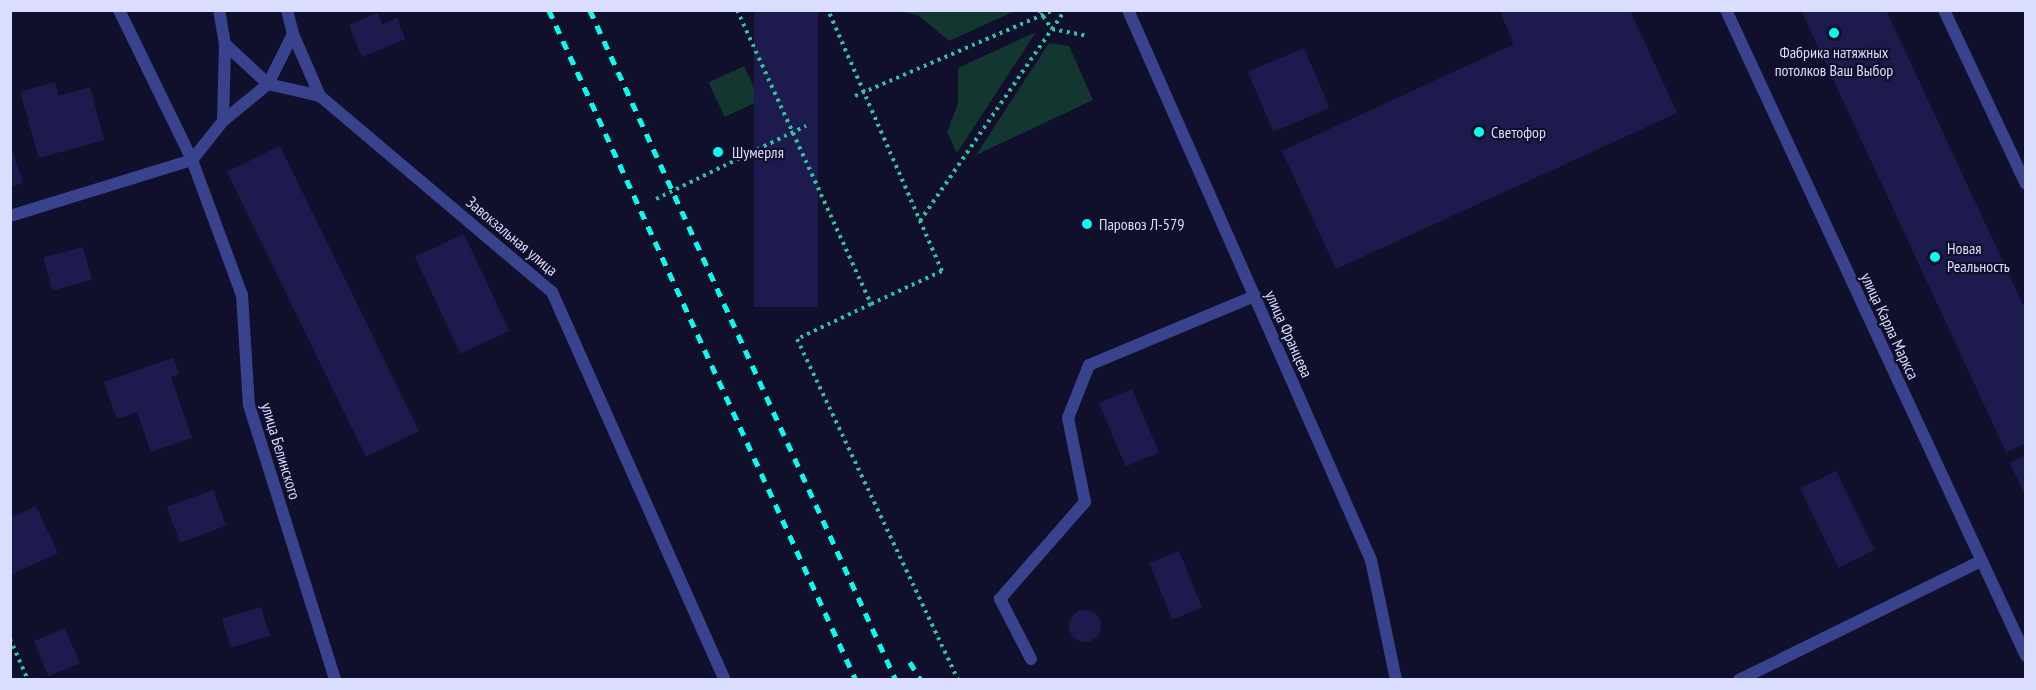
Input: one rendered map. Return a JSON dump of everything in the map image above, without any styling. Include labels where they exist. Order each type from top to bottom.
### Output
[{"type":"street","points":[[119,10],[192,160]]},
{"type":"street","points":[[219,10],[225,44],[223,121]]},
{"type":"street","points":[[287,10],[292,34],[320,96]]},
{"type":"street","name":"улица Францева","points":[[1128,10],[1371,560],[1396,680]]},
{"type":"street","name":"улица Карла Маркса","points":[[1726,10],[2025,656]]},
{"type":"street","points":[[1944,10],[2025,184]]},
{"type":"street","points":[[10,216],[192,160],[223,121],[267,84],[292,34]]},
{"type":"street","points":[[225,44],[267,84]]},
{"type":"street","name":"Завокзальная улица","points":[[267,84],[320,96],[552,292],[725,680]]},
{"type":"street","name":"улица Белинского","points":[[192,160],[242,295],[249,405],[335,680]]},
{"type":"street","points":[[1031,658],[1000,599],[1085,502],[1068,418],[1089,365],[1255,296]]},
{"type":"street","points":[[1739,680],[1981,561]]},
{"type":"path","points":[[737,10],[871,304]]},
{"type":"path","points":[[828,10],[942,271],[797,339],[958,680]]},
{"type":"path","points":[[1039,10],[1052,29],[1084,35]]},
{"type":"path","points":[[855,96],[1054,10]]},
{"type":"path","points":[[920,221],[1065,10]]},
{"type":"path","points":[[656,199],[806,126]]},
{"type":"path","points":[[10,639],[28,680]]},
{"type":"green space","points":[[1015,10],[949,41],[918,15],[897,11]]},
{"type":"green space","points":[[1036,32],[957,153],[947,132],[958,104],[958,68]]},
{"type":"green space","points":[[1049,43],[1069,46],[1093,100],[976,155]]},
{"type":"green space","points":[[744,66],[760,100],[725,117],[709,82]]},
{"type":"green space","points":[[801,190],[816,224],[780,240],[764,206]]},
{"type":"building","points":[[754,10],[818,10],[818,307],[754,307]]},
{"type":"building","name":"Светофор","points":[[1499,10],[1630,10],[1677,113],[1336,269],[1282,151],[1514,44]]},
{"type":"building","points":[[1801,10],[1886,10],[2026,311],[2026,443],[2006,452]]},
{"type":"building","points":[[378,13],[382,24],[397,18],[405,39],[362,57],[349,25]]},
{"type":"building","points":[[1304,48],[1329,108],[1273,132],[1248,72]]},
{"type":"building","points":[[55,82],[59,96],[90,87],[104,140],[39,158],[20,92]]},
{"type":"building","points":[[10,144],[23,183],[10,187]]},
{"type":"building","points":[[280,146],[419,431],[366,457],[227,172]]},
{"type":"building","points":[[464,234],[509,331],[460,354],[415,257]]},
{"type":"building","points":[[83,247],[92,280],[52,290],[43,258]]},
{"type":"building","points":[[173,358],[179,374],[171,377],[192,438],[151,452],[137,412],[117,419],[104,382]]},
{"type":"building","points":[[1132,389],[1159,453],[1126,467],[1099,403]]},
{"type":"building","points":[[2026,455],[2026,497],[2010,463]]},
{"type":"building","points":[[1836,471],[1875,550],[1839,568],[1800,489]]},
{"type":"building","points":[[213,490],[226,526],[180,542],[167,507]]},
{"type":"building","points":[[36,506],[58,553],[10,575],[10,518]]},
{"type":"building","points":[[1179,551],[1202,608],[1172,620],[1149,563]]},
{"type":"building","points":[[261,607],[270,636],[231,648],[222,619]]},
{"type":"building","points":[[1085,610],[1096,615],[1101,626],[1096,637],[1085,642],[1074,637],[1069,626],[1074,615]]},
{"type":"building","points":[[65,628],[80,663],[49,676],[34,641]]},
{"type":"railway","points":[[549,10],[856,680]]},
{"type":"railway","points":[[590,10],[896,680]]},
{"type":"railway","points":[[910,662],[921,680]]},
{"type":"place","name":"Фабрика натяжных потолков Ваш Выбор","points":[[1834,33]]},
{"type":"place","name":"Светофор","points":[[1479,132]]},
{"type":"place","name":"Шумерля","points":[[718,152]]},
{"type":"place","name":"Паровоз Л-579","points":[[1087,224]]},
{"type":"place","name":"Новая Реальность","points":[[1935,257]]}]
